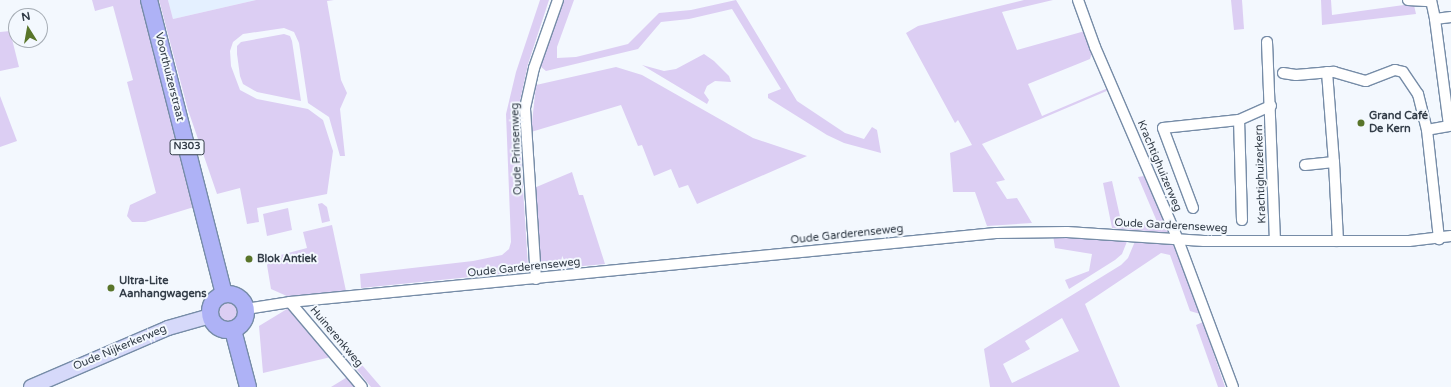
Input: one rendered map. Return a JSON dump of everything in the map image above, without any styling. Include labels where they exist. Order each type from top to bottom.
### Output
[{"type":"main road","name":"Voorthuizerstraat","points":[[149,0],[224,294]]},
{"type":"main road","points":[[224,294],[236,295],[246,309],[244,322],[234,330],[221,329],[214,324],[210,316],[214,301],[224,294]]},
{"type":"main road","points":[[234,330],[248,387]]},
{"type":"street","name":"Oude Prinsenweg","points":[[536,279],[525,108],[534,68],[558,0]]},
{"type":"street","name":"Krachtighuizerweg","points":[[1078,0],[1095,47],[1178,240],[1233,387]]},
{"type":"street","points":[[1408,0],[1430,1],[1436,19],[1449,126],[1427,130]]},
{"type":"street","points":[[1436,19],[1451,17]]},
{"type":"street","name":"Krachtighuizerkern","points":[[1267,42],[1271,106],[1275,241]]},
{"type":"street","points":[[1283,73],[1327,72],[1366,81],[1396,70],[1402,72],[1418,94],[1427,130],[1439,239]]},
{"type":"street","points":[[1327,72],[1338,241]]},
{"type":"street","name":"Krachtighuizerkern","points":[[1193,208],[1163,128],[1239,120],[1271,106]]},
{"type":"street","name":"Krachtighuizerkern","points":[[1239,120],[1242,220]]},
{"type":"street","points":[[1305,165],[1334,162]]},
{"type":"street","name":"Oude Garderenseweg","points":[[246,309],[290,302],[996,233],[1067,232],[1178,240],[1275,241],[1439,239],[1451,236]]},
{"type":"street","name":"Huinerenkweg","points":[[290,302],[362,387]]},
{"type":"street","name":"Oude Nijkerkerweg","points":[[31,387],[168,328],[210,316]]},
{"type":"shaded area","points":[[92,0],[141,0],[194,207],[145,222],[132,222],[127,216],[130,205],[156,193],[127,82],[133,80],[113,6],[95,11]]},
{"type":"shaded area","points":[[159,0],[168,0],[173,19],[256,0],[334,0],[327,1],[341,80],[347,93],[340,109],[345,156],[340,156],[329,117],[308,103],[299,43],[294,32],[284,28],[243,34],[233,42],[230,51],[231,66],[240,90],[257,99],[308,109],[323,120],[333,151],[327,194],[257,208],[259,222],[247,224],[240,188],[217,194],[188,110]]},
{"type":"shaded area","points":[[168,0],[256,0],[173,19]]},
{"type":"shaded area","points":[[540,0],[549,0],[528,64],[518,110],[528,267],[521,272],[361,288],[360,274],[473,261],[502,255],[509,249],[511,242],[506,114],[516,72]]},
{"type":"shaded area","points":[[562,0],[574,0],[557,47],[557,58],[576,57],[628,44],[659,13],[691,10],[736,0],[797,101],[845,133],[864,139],[872,127],[877,130],[881,153],[844,143],[827,135],[768,98],[768,94],[781,89],[732,9],[689,19],[661,22],[638,49],[546,71],[540,66]]},
{"type":"shaded area","points":[[1024,0],[1053,0],[1002,12],[1017,50],[1085,31],[1093,50],[1090,59],[1028,84],[1042,116],[1108,88],[1109,90],[982,144],[1005,180],[996,182],[1007,199],[1017,198],[1032,223],[987,226],[975,192],[953,192],[950,153],[972,145],[958,120],[955,123],[906,33],[918,26]]},
{"type":"shaded area","points":[[1231,0],[1242,0],[1244,29],[1234,30]]},
{"type":"shaded area","points":[[1321,0],[1331,0],[1332,15],[1411,4],[1414,5],[1416,14],[1322,25]]},
{"type":"shaded area","points":[[8,31],[8,48],[14,48],[19,67],[0,71],[0,32]]},
{"type":"shaded area","points":[[284,34],[290,36],[292,41],[301,101],[257,92],[243,84],[240,76],[237,46],[241,42]]},
{"type":"shaded area","points":[[704,54],[714,61],[729,76],[731,82],[715,81],[707,86],[704,93],[709,100],[707,104],[642,65],[664,71],[676,69]]},
{"type":"shaded area","points":[[616,67],[642,75],[753,138],[807,156],[697,204],[688,185],[679,188],[671,169],[654,176],[642,145],[638,146],[621,105],[531,132],[536,85]]},
{"type":"shaded area","points":[[0,96],[17,141],[0,147]]},
{"type":"shaded area","points":[[572,172],[579,195],[583,195],[605,264],[551,269],[539,261],[534,188]]},
{"type":"shaded area","points":[[1144,176],[1169,233],[1112,228],[1103,183],[1112,181],[1121,221],[1158,224],[1138,177]]},
{"type":"shaded area","points":[[322,203],[327,207],[330,221],[322,223],[318,204]]},
{"type":"shaded area","points":[[288,208],[292,230],[267,236],[263,214]]},
{"type":"shaded area","points":[[332,225],[346,291],[289,297],[271,289],[267,265],[273,257],[307,248],[303,232]]},
{"type":"shaded area","points":[[1053,235],[1128,239],[1122,254],[1115,260],[1069,289],[1065,280],[1089,271],[1092,254],[1055,248]]},
{"type":"shaded area","points":[[1136,239],[1174,243],[1200,314],[1190,311],[1170,255],[1161,253],[1085,304],[1120,387],[990,387],[984,349],[1121,265],[1128,258]],"holes":[[[1062,318],[1079,351],[1012,383],[1003,364],[1030,349],[1025,341]]]},
{"type":"shaded area","points":[[228,299],[237,303],[241,312],[237,321],[228,325],[219,321],[215,312],[219,303]]},
{"type":"shaded area","points":[[287,309],[292,311],[331,357],[263,373],[259,326]]},
{"type":"shaded area","points":[[1203,322],[1225,387],[1218,387],[1196,325]]},
{"type":"shaded area","points":[[356,358],[381,387],[371,387],[349,360]]},
{"type":"shaded area","points":[[349,376],[358,387],[331,387]]},
{"type":"place","name":"Grand Café De Kern","points":[[1361,123]]},
{"type":"place","name":"Blok Antiek","points":[[249,259]]},
{"type":"place","name":"Ultra-Lite Aanhangwagens","points":[[111,288]]}]
